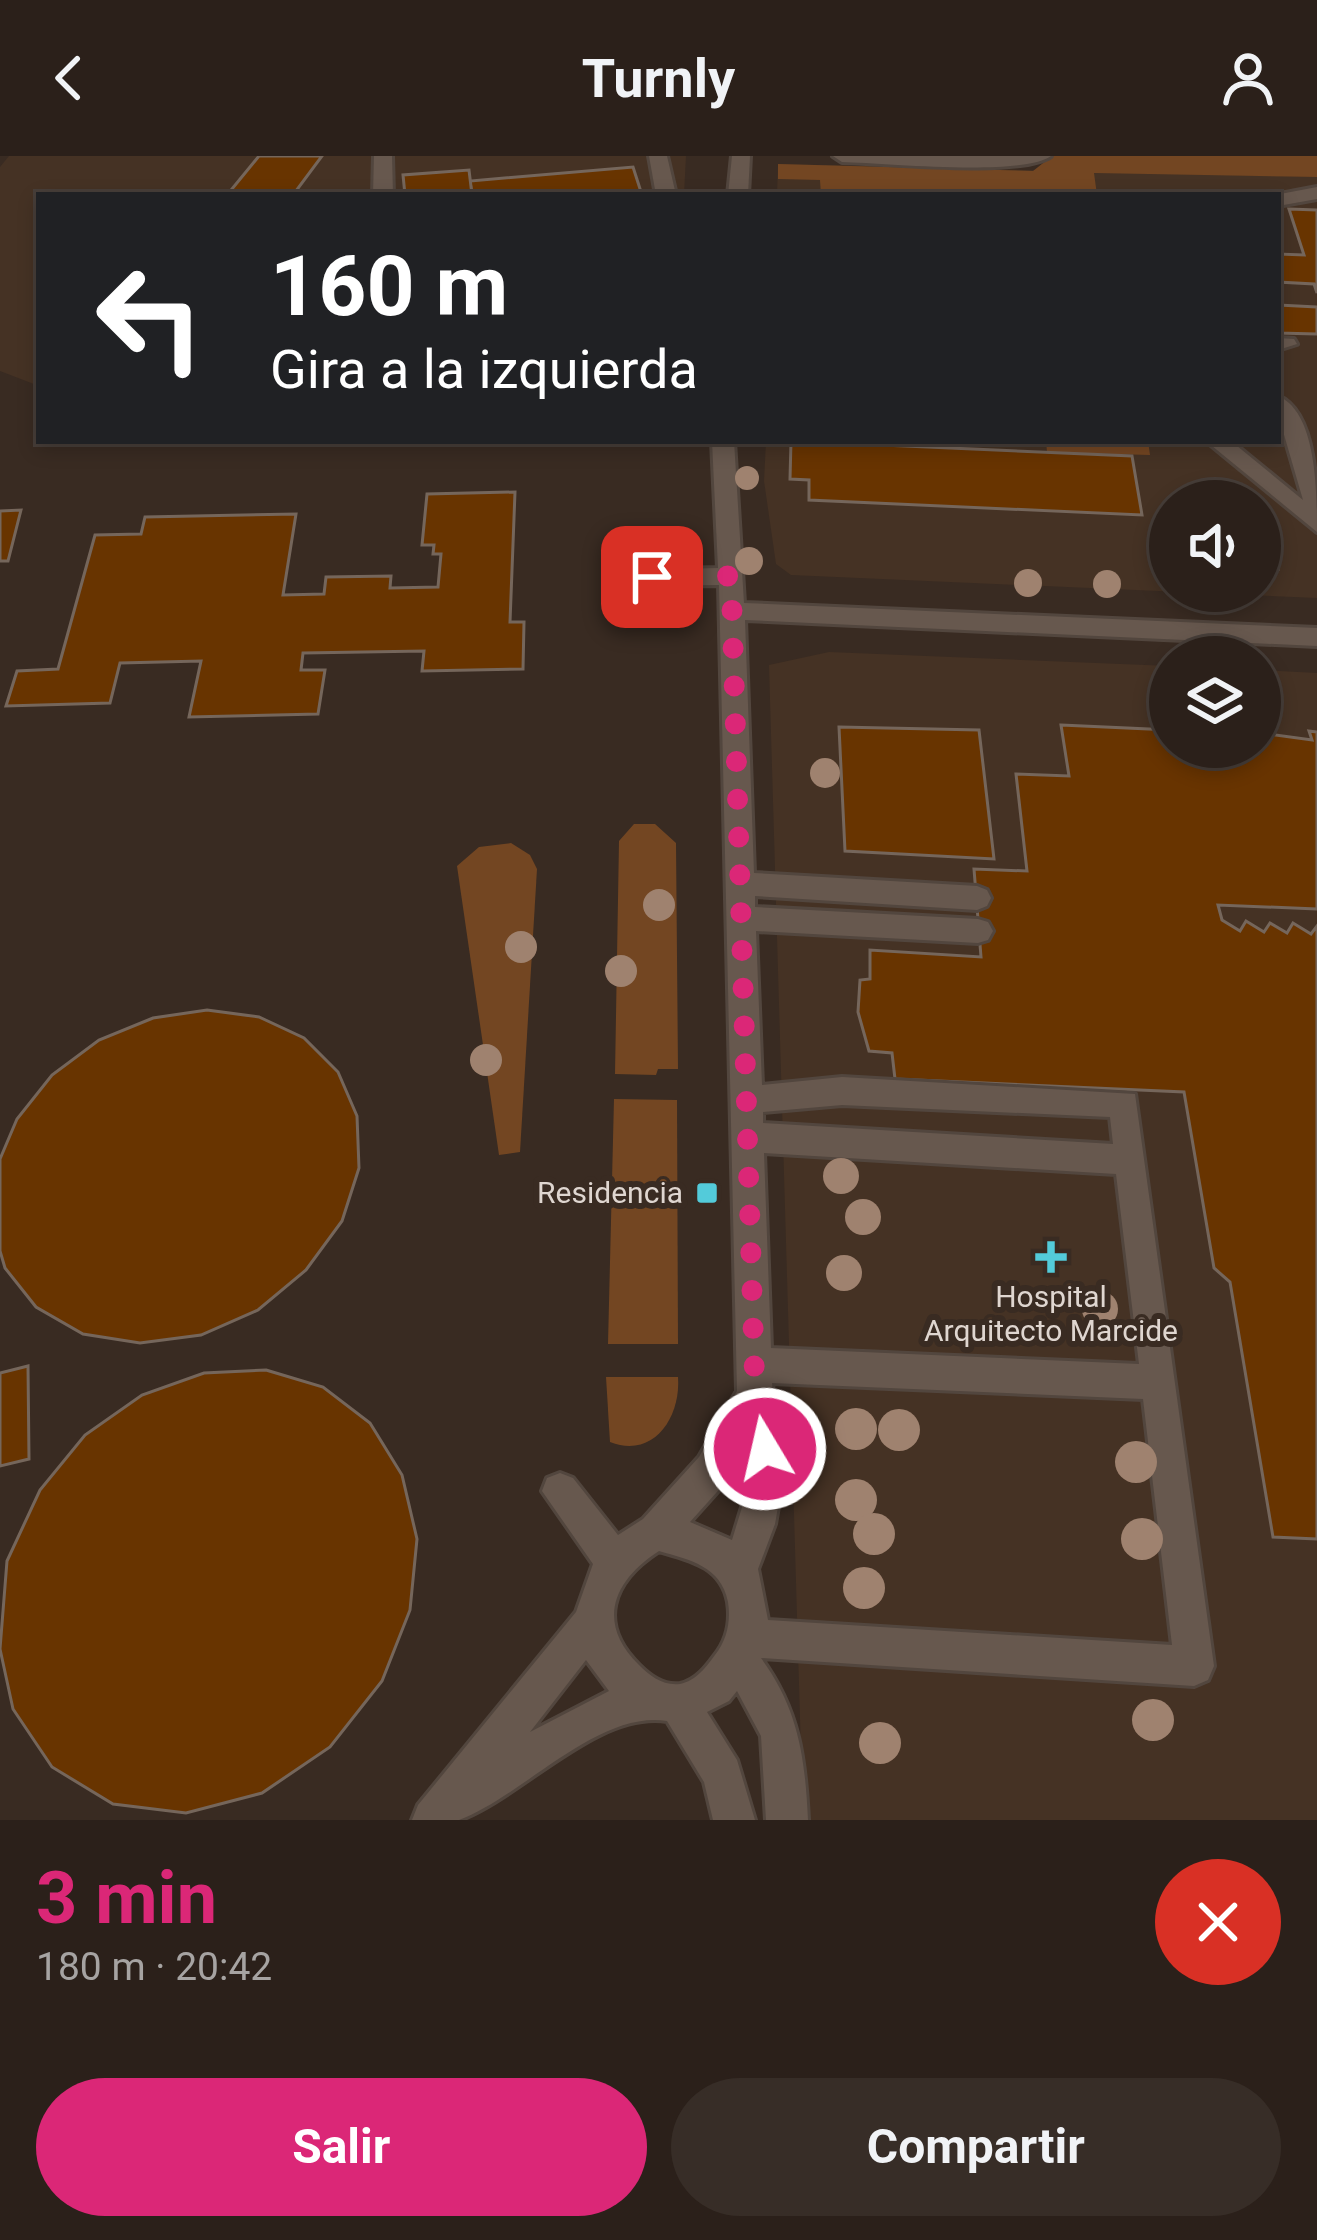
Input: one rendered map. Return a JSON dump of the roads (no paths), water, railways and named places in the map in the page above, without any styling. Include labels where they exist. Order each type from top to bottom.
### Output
[{"type":"street","points":[[383,156],[383,192]]},
{"type":"street","points":[[658,156],[665,192]]},
{"type":"street","points":[[738,192],[741,156]]},
{"type":"street","points":[[842,156],[1012,161],[1042,156]]},
{"type":"street","points":[[1281,199],[1317,193]]},
{"type":"street","points":[[1281,406],[1290,413],[1317,507]]},
{"type":"street","points":[[723,444],[755,1380],[767,1490],[759,1528],[738,1570]]},
{"type":"street","points":[[1221,444],[1317,524]]},
{"type":"street","points":[[634,578],[731,576]]},
{"type":"street","points":[[732,610],[1317,637]]},
{"type":"street","points":[[739,884],[977,898]]},
{"type":"street","points":[[740,919],[978,931]]},
{"type":"street","points":[[744,1650],[1194,1666],[1124,1104],[842,1091],[746,1100]]},
{"type":"street","points":[[747,1138],[1131,1160]]},
{"type":"street","points":[[755,1380],[1159,1382]]},
{"type":"street","points":[[440,1813],[593,1621],[601,1584],[615,1561],[634,1542],[656,1532],[712,1470],[755,1380]]},
{"type":"street","points":[[560,1491],[615,1561]]},
{"type":"street","points":[[593,1621],[601,1652],[620,1681],[660,1699],[696,1700],[722,1685],[744,1650],[749,1605],[738,1570],[713,1545],[688,1534],[656,1532]]},
{"type":"street","points":[[744,1650],[784,1735],[788,1820]]},
{"type":"street","points":[[440,1813],[554,1740],[660,1699]]},
{"type":"street","points":[[660,1699],[723,1774],[734,1820]]},
{"type":"place","name":"Residencia","points":[[707,1193]]},
{"type":"place","name":"Hospital Arquitecto Marcide","points":[[1051,1257]]}]
